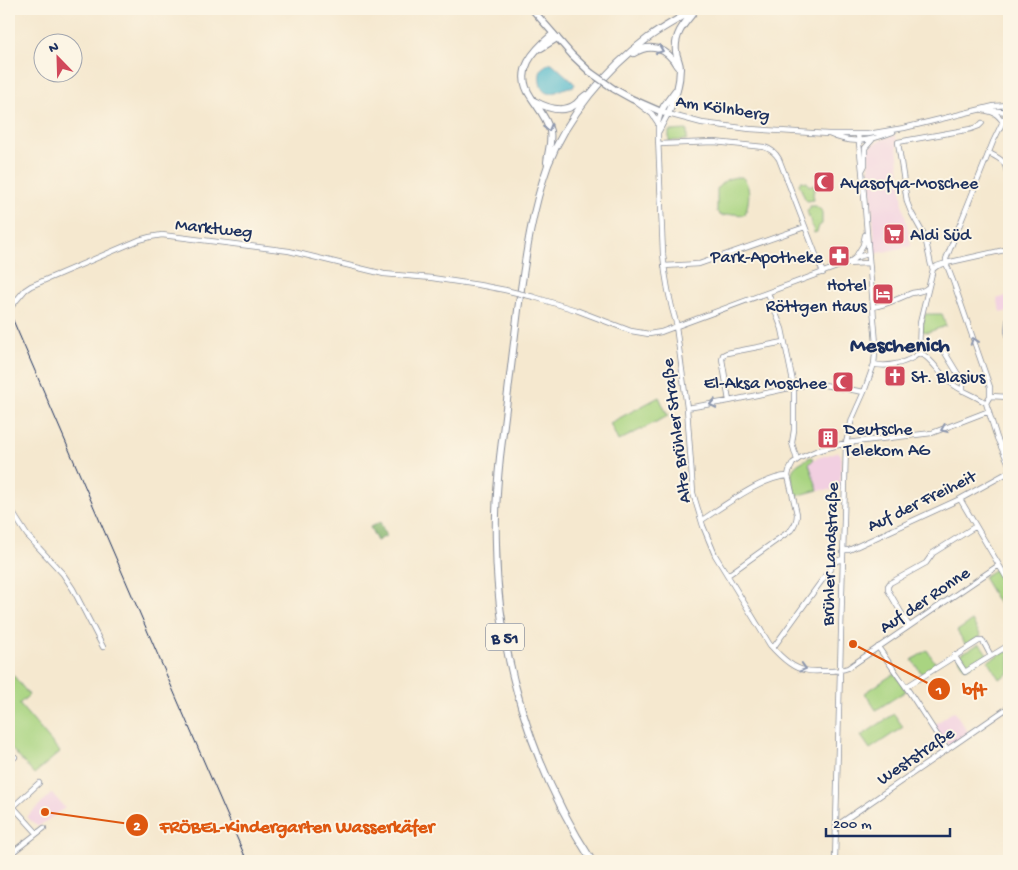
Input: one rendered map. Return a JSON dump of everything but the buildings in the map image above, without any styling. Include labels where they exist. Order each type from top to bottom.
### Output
[{"type":"highway","points":[[665,113],[675,97],[680,72],[676,50],[677,35],[696,9]]},
{"type":"highway","name":"B 51","points":[[592,861],[572,828],[555,794],[533,742],[518,693],[505,638],[496,546],[496,491],[501,447],[525,259],[535,209],[551,158],[580,108],[619,62],[653,34],[696,9]]},
{"type":"highway","points":[[545,176],[550,146],[550,131],[545,118],[527,90],[524,75],[527,64],[536,52],[555,36]]},
{"type":"highway","points":[[619,62],[640,49],[653,47],[668,54],[680,72]]},
{"type":"highway","points":[[533,100],[548,108],[565,108],[576,103],[595,88]]},
{"type":"main road","name":"Am Kölnberg","points":[[532,9],[572,55],[590,72],[632,99],[665,113]]},
{"type":"street","points":[[632,99],[652,114],[658,124]]},
{"type":"street","name":"Am Kölnberg","points":[[665,113],[702,123],[750,129],[828,134],[868,134],[904,128],[994,106],[1009,105]]},
{"type":"street","name":"Am Kölnberg","points":[[981,110],[1008,111]]},
{"type":"street","points":[[981,110],[999,115],[1003,122]]},
{"type":"street","points":[[986,403],[990,396],[990,387],[946,263],[946,258],[1008,111]]},
{"type":"street","name":"Alte Brühler Straße","points":[[665,113],[658,124],[664,266],[677,326],[687,408],[693,493],[712,548],[720,564],[773,648],[800,669],[840,671]]},
{"type":"street","name":"Alte Brühler Straße","points":[[659,131],[665,113]]},
{"type":"street","points":[[1003,122],[1009,122]]},
{"type":"street","points":[[934,269],[930,265],[924,237],[907,202],[898,142],[971,129],[982,123]]},
{"type":"street","name":"Am Kölnberg","points":[[828,134],[859,141],[873,139],[904,128]]},
{"type":"street","name":"Brühler Landstraße","points":[[835,861],[846,443],[852,419],[874,364],[876,344],[858,134]]},
{"type":"street","points":[[862,170],[865,164],[865,148],[873,139]]},
{"type":"street","points":[[659,144],[714,142],[764,146],[771,149],[779,160],[823,273]]},
{"type":"street","points":[[989,153],[1006,164],[1009,182]]},
{"type":"street","points":[[664,266],[699,264],[805,227]]},
{"type":"street","points":[[855,258],[863,245],[866,231]]},
{"type":"street","name":"Marktweg","points":[[10,308],[30,286],[139,240],[162,235],[282,250],[384,274],[432,278],[505,290],[576,310],[639,334],[661,332],[845,264]]},
{"type":"street","points":[[919,352],[920,323],[934,269],[946,263],[1009,249]]},
{"type":"street","points":[[845,264],[855,258],[868,254]]},
{"type":"street","points":[[845,264],[869,263]]},
{"type":"street","points":[[873,307],[881,306],[925,290],[929,286]]},
{"type":"street","points":[[768,292],[782,330],[794,387],[794,430],[792,442],[796,460]]},
{"type":"street","points":[[918,292],[923,295],[925,301]]},
{"type":"street","points":[[1008,321],[1007,331],[1009,339]]},
{"type":"street","points":[[729,401],[722,359],[723,355],[784,342]]},
{"type":"street","points":[[874,364],[894,364],[916,356],[919,352],[939,343],[963,383],[963,391]]},
{"type":"street","points":[[919,352],[926,356],[950,382],[986,403],[997,438],[1009,464]]},
{"type":"street","points":[[687,408],[814,383],[864,392]]},
{"type":"street","points":[[990,396],[1009,397]]},
{"type":"street","points":[[728,575],[795,526],[797,514],[788,476],[790,467],[796,460],[816,451],[846,443],[932,433],[989,410]]},
{"type":"street","name":"Auf der Freiheit","points":[[843,550],[849,550],[960,499],[1009,472]]},
{"type":"street","points":[[702,520],[750,489],[774,479],[788,476]]},
{"type":"street","points":[[960,499],[1009,582]]},
{"type":"street","points":[[9,507],[27,535],[64,574],[103,647]]},
{"type":"street","points":[[909,626],[888,590],[890,583],[926,563],[933,553],[976,526]]},
{"type":"street","points":[[773,648],[836,561],[843,559]]},
{"type":"street","name":"Auf der Ronne","points":[[840,671],[848,668],[999,565]]},
{"type":"street","points":[[906,687],[954,655],[981,640],[991,656]]},
{"type":"street","points":[[954,655],[965,672],[1009,645]]},
{"type":"street","points":[[878,647],[947,750]]},
{"type":"street","name":"Weststraße","points":[[836,826],[1009,707]]},
{"type":"street","points":[[9,762],[15,757]]},
{"type":"street","points":[[13,807],[39,782]]},
{"type":"street","points":[[9,802],[37,833]]},
{"type":"street","points":[[9,855],[44,828]]},
{"type":"shaded area","points":[[896,135],[903,206],[911,246],[874,254],[868,149],[876,142]]},
{"type":"shaded area","points":[[1009,295],[1009,311],[1001,313],[997,299]]},
{"type":"shaded area","points":[[838,452],[841,455],[840,490],[818,490],[809,464],[814,459]]},
{"type":"shaded area","points":[[954,711],[969,733],[948,745],[934,725]]},
{"type":"shaded area","points":[[52,793],[65,808],[39,826],[27,817]]},
{"type":"green space","points":[[687,130],[687,140],[669,141],[669,131]]},
{"type":"green space","points":[[742,177],[748,190],[748,205],[745,214],[721,216],[717,212],[717,189],[728,179]]},
{"type":"green space","points":[[801,181],[807,182],[809,186],[815,185],[814,200],[807,201],[805,199],[799,184]]},
{"type":"green space","points":[[810,206],[816,206],[822,211],[822,224],[817,232],[814,233],[807,211],[810,209]]},
{"type":"green space","points":[[925,314],[942,314],[946,326],[928,332],[922,331]]},
{"type":"green space","points":[[659,397],[668,416],[618,441],[610,423]]},
{"type":"green space","points":[[811,457],[814,459],[809,464],[818,490],[796,496],[792,472],[798,464]]},
{"type":"green space","points":[[380,522],[386,536],[377,541],[370,527]]},
{"type":"green space","points":[[996,569],[1001,571],[1009,584],[1009,621],[983,577]]},
{"type":"green space","points":[[972,621],[981,636],[966,645],[957,631]]},
{"type":"green space","points":[[979,644],[987,654],[986,656],[967,668],[964,667],[959,655]]},
{"type":"green space","points":[[1009,649],[1009,673],[999,679],[988,661]]},
{"type":"green space","points":[[927,650],[936,664],[922,674],[912,660]]},
{"type":"green space","points":[[9,670],[29,695],[19,704],[60,752],[34,774],[9,746]]},
{"type":"green space","points":[[895,673],[906,691],[876,710],[865,693]]},
{"type":"green space","points":[[894,714],[903,727],[870,749],[861,736]]},
{"type":"water","points":[[552,63],[573,82],[574,86],[552,93],[544,92],[540,82],[540,74],[542,68]]},
{"type":"railway","points":[[9,311],[247,861]]},
{"type":"place","name":"Ayasofya-Moschee","points":[[824,182]]},
{"type":"place","name":"Aldi Süd","points":[[894,234]]},
{"type":"place","name":"Park-Apotheke","points":[[839,256]]},
{"type":"place","name":"Hotel Röttgen Haus","points":[[883,294]]},
{"type":"place","name":"St. Blasius","points":[[895,376]]},
{"type":"place","name":"El-Aksa Moschee","points":[[843,382]]},
{"type":"place","name":"Deutsche Telekom AG","points":[[828,438]]},
{"type":"place","name":"bft","points":[[853,644]]},
{"type":"place","name":"FRÖBEL-Kindergarten Wasserkäfer","points":[[45,812]]},
{"type":"district","name":"Meschenich","points":[[900,343]]}]
